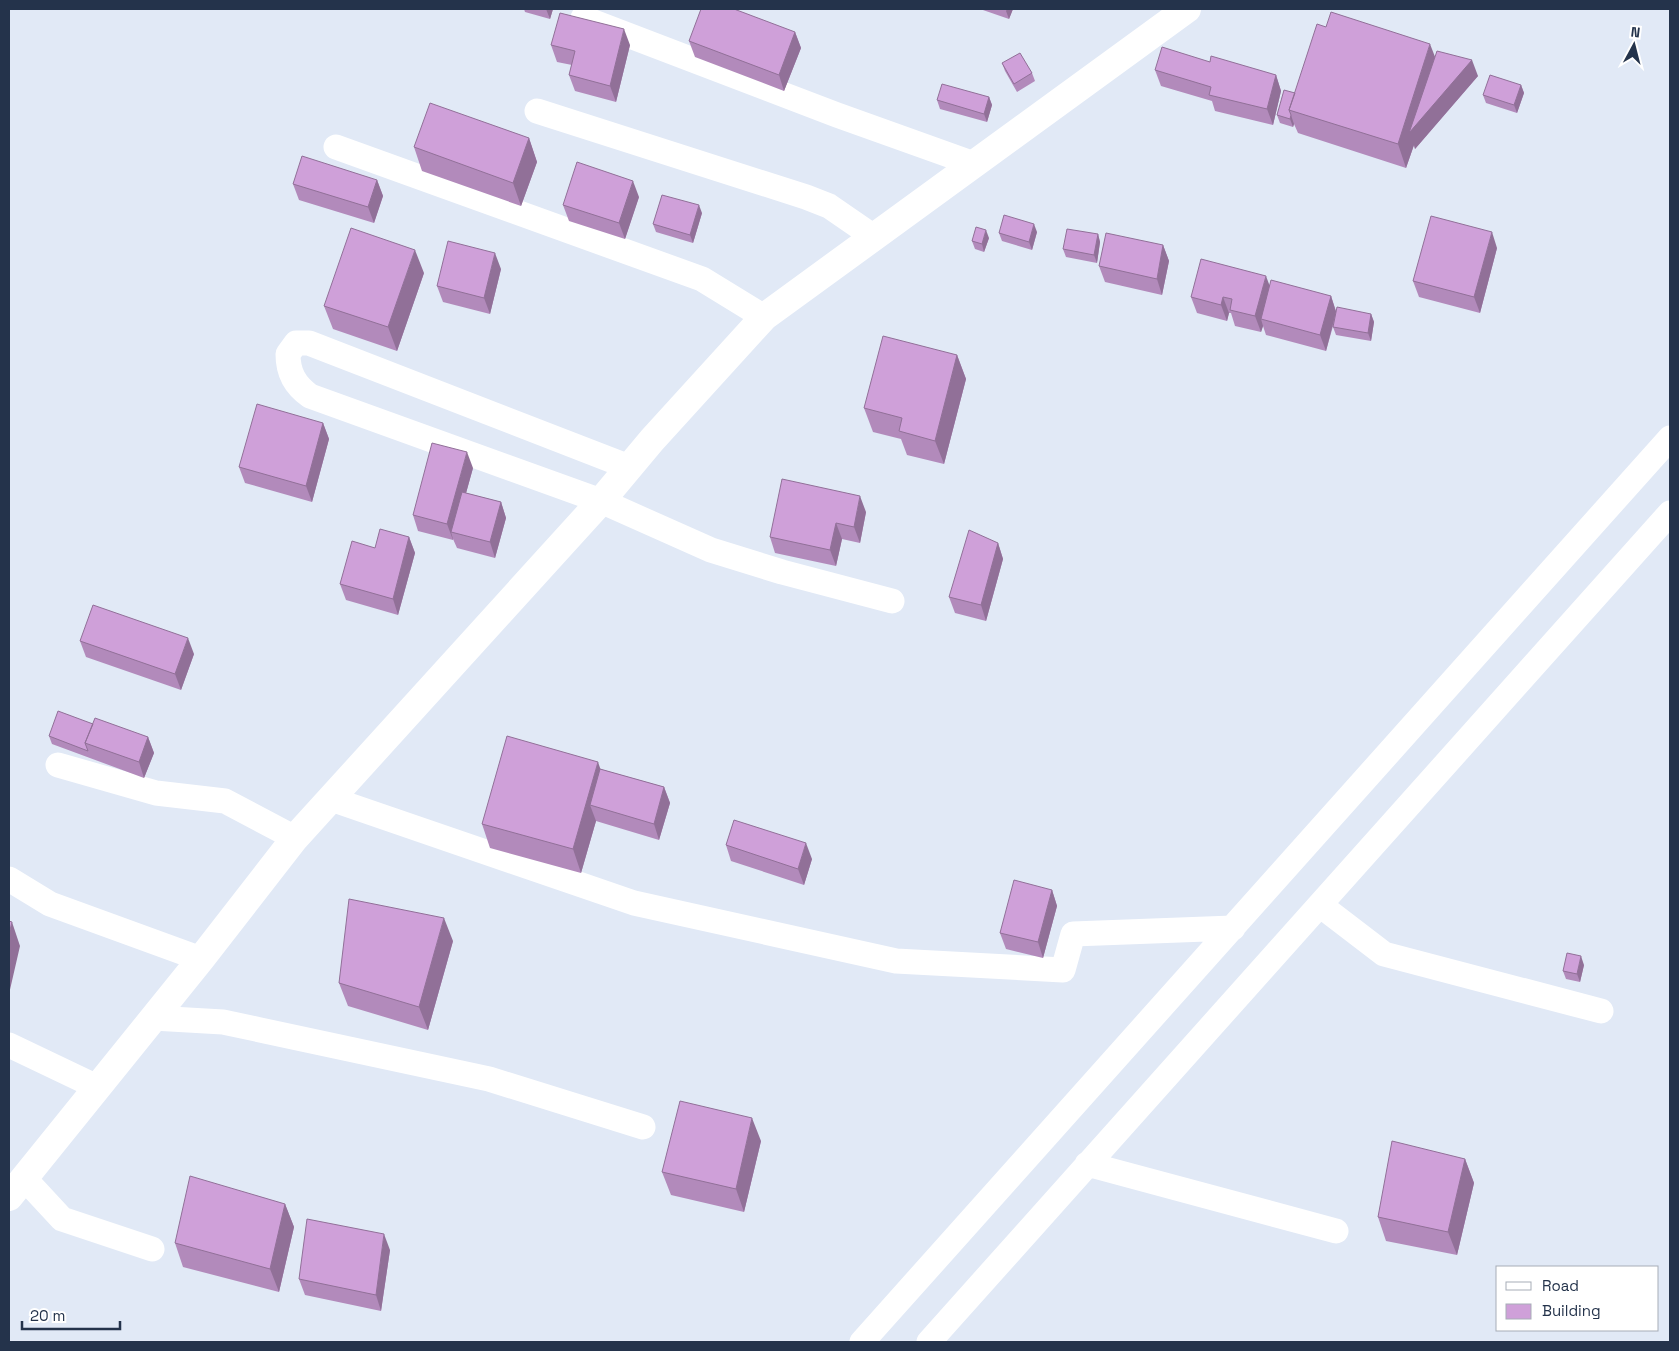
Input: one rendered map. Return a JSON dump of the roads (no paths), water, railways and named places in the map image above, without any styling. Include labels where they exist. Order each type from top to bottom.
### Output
[{"type":"main road","points":[[16,1187],[201,959],[295,838],[601,501],[629,467],[764,317],[1187,9]]},
{"type":"street","points":[[583,18],[837,116],[974,164]]},
{"type":"street","points":[[537,111],[806,197],[829,206],[874,237]]},
{"type":"street","points":[[336,146],[702,279],[764,317]]},
{"type":"street","points":[[629,467],[309,343],[296,343],[292,346],[288,361],[293,379],[299,388],[310,396],[601,501],[711,550],[782,572],[892,601]]},
{"type":"street","points":[[862,1342],[1670,438]]},
{"type":"street","points":[[928,1342],[1670,513]]},
{"type":"street","points":[[58,765],[156,793],[226,802],[295,838]]},
{"type":"street","points":[[331,799],[634,903],[896,961],[1063,970],[1073,934],[1232,928]]},
{"type":"street","points":[[9,879],[50,904],[201,959]]},
{"type":"street","points":[[1320,905],[1384,954],[1602,1011]]},
{"type":"street","points":[[153,1018],[223,1022],[489,1079],[643,1127]]},
{"type":"street","points":[[9,1045],[97,1087]]},
{"type":"street","points":[[1087,1164],[1336,1232]]},
{"type":"street","points":[[16,1187],[62,1219],[152,1249]]}]
